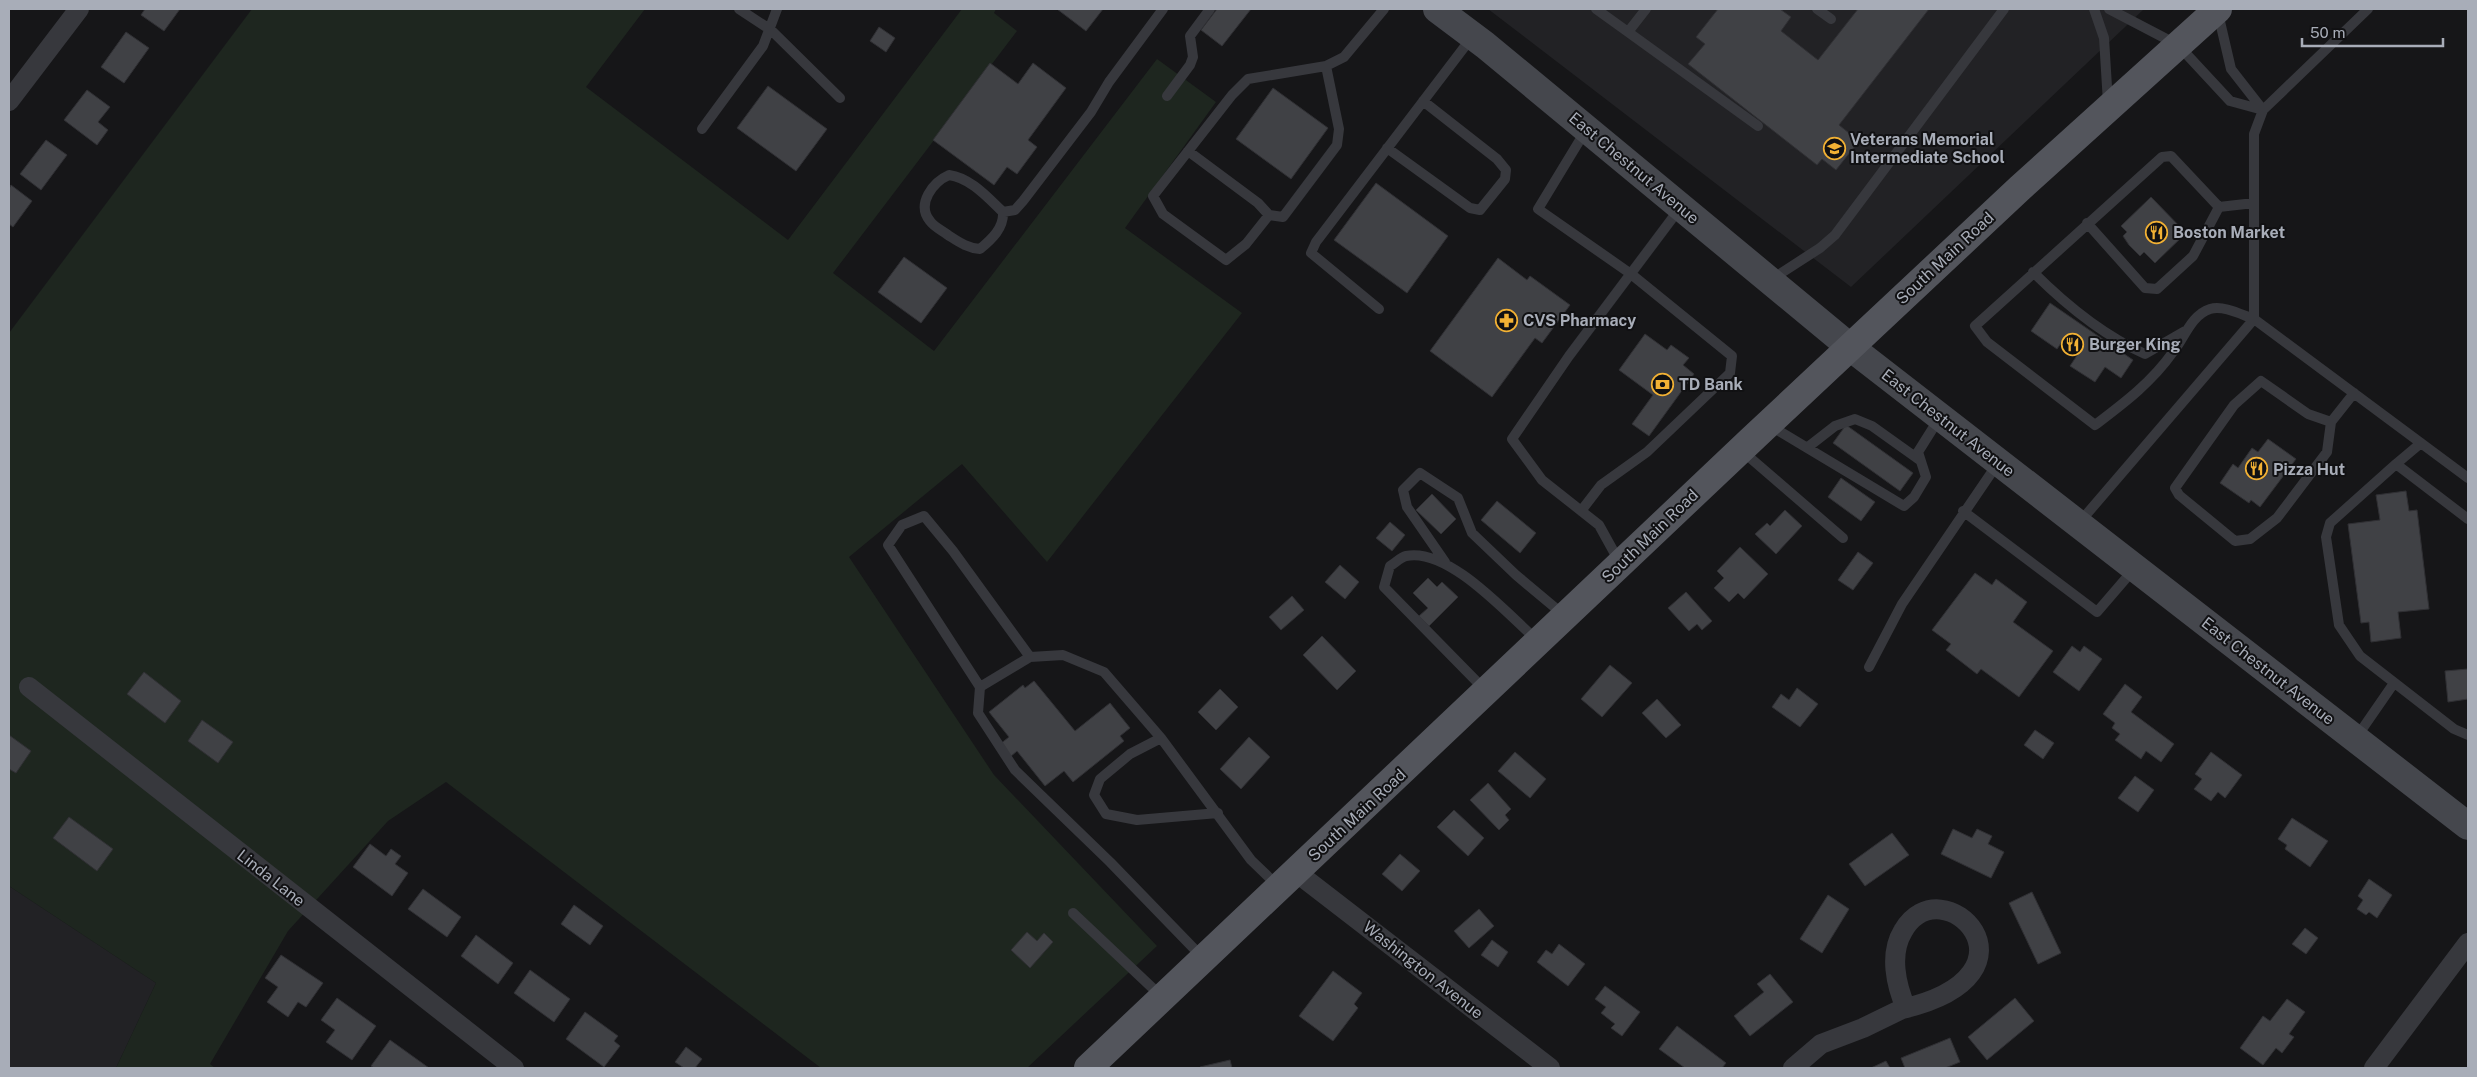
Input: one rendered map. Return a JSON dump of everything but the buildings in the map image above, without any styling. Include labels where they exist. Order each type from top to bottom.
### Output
[{"type":"main road","name":"South Main Road","points":[[1088,1068],[1741,449],[2108,108],[2218,9]]},
{"type":"street","points":[[9,101],[79,9]]},
{"type":"street","name":"East Chestnut Avenue","points":[[1437,9],[1586,129],[1850,347],[2468,826]]},
{"type":"street","name":"Linda Lane","points":[[29,687],[514,1068]]},
{"type":"street","name":"Washington Avenue","points":[[1288,880],[1550,1068]]},
{"type":"street","points":[[1793,1068],[1821,1044],[1906,1008],[1951,992],[1970,976],[1976,968],[1980,951],[1978,937],[1970,924],[1958,915],[1935,910],[1922,912],[1906,925],[1897,941],[1895,961],[1899,988],[1906,1008]]},
{"type":"street","points":[[2374,1068],[2468,943]]},
{"type":"lane","points":[[739,9],[771,30],[840,98]]},
{"type":"lane","points":[[702,129],[763,46],[771,30],[777,9]]},
{"type":"lane","points":[[1003,212],[1015,210],[1023,200],[1091,112],[1109,82],[1163,9]]},
{"type":"lane","points":[[1167,96],[1190,65],[1193,57],[1190,36],[1210,9]]},
{"type":"lane","points":[[1269,215],[1246,244],[1226,260],[1163,214],[1153,196],[1232,95],[1248,79],[1326,66],[1344,56],[1384,9]]},
{"type":"lane","points":[[1596,9],[1758,126]]},
{"type":"lane","points":[[1628,32],[1646,9]]},
{"type":"lane","points":[[1817,9],[1830,19]]},
{"type":"lane","points":[[1770,280],[1820,248],[1835,235],[2004,9]]},
{"type":"lane","points":[[2094,9],[2104,38],[2108,108]]},
{"type":"lane","points":[[2109,9],[2178,45],[2230,101],[2262,110]]},
{"type":"lane","points":[[2218,9],[2231,68],[2262,110]]},
{"type":"lane","points":[[2078,524],[2254,319],[2254,134],[2262,110],[2368,9]]},
{"type":"lane","points":[[1379,309],[1311,253],[1316,242],[1472,36]]},
{"type":"lane","points":[[1188,151],[1258,203],[1269,215],[1283,217],[1337,145],[1339,129],[1326,66]]},
{"type":"lane","points":[[1387,148],[1470,208],[1480,210],[1505,179],[1506,170],[1497,159],[1423,101]]},
{"type":"lane","points":[[1581,511],[1601,484],[1647,452],[1730,373],[1732,356],[1631,274],[1538,209],[1586,129]]},
{"type":"lane","points":[[2186,330],[2174,352],[2137,394],[2095,425],[1987,342],[1975,326],[2162,157],[2172,156],[2219,207]]},
{"type":"lane","points":[[950,175],[958,176],[1003,212],[1004,222],[999,230],[980,249],[970,248],[930,222],[924,213],[924,206],[931,190],[941,179],[950,175]]},
{"type":"lane","points":[[2219,207],[2254,203]]},
{"type":"lane","points":[[1621,564],[1599,525],[1542,480],[1512,439],[1570,356],[1681,207]]},
{"type":"lane","points":[[2087,223],[2145,288],[2157,288],[2193,256],[2219,207]]},
{"type":"lane","points":[[2033,272],[2064,303],[2123,344],[2145,354],[2186,330],[2210,309],[2228,310],[2254,319],[2468,478]]},
{"type":"lane","points":[[2331,422],[2308,414],[2261,381],[2234,405],[2175,488],[2179,495],[2235,541],[2250,539],[2277,518],[2327,452],[2331,422],[2354,393]]},
{"type":"lane","points":[[1768,425],[1808,447],[1904,506],[1914,497],[1926,477],[1919,448],[1940,417]]},
{"type":"lane","points":[[1808,447],[1835,426],[1855,419],[1872,426],[1921,461]]},
{"type":"lane","points":[[2421,443],[2330,523],[2326,537],[2339,625],[2360,656],[2454,729],[2468,735]]},
{"type":"lane","points":[[1741,449],[1843,538]]},
{"type":"lane","points":[[1869,667],[1902,604],[1963,511],[1999,462]]},
{"type":"lane","points":[[2396,464],[2468,519]]},
{"type":"lane","points":[[1445,562],[1407,507],[1403,490],[1420,473],[1458,498],[1472,533],[1516,575],[1565,616]]},
{"type":"lane","points":[[1963,511],[2097,612],[2135,568]]},
{"type":"lane","points":[[1030,657],[953,551],[924,516],[902,525],[888,545],[980,687],[978,713],[1016,770],[1204,958]]},
{"type":"lane","points":[[1486,692],[1384,587],[1390,566],[1405,556],[1427,556],[1445,562],[1465,576],[1539,642]]},
{"type":"lane","points":[[980,687],[1030,657],[1063,656],[1104,672],[1161,738],[1251,860],[1288,880]]},
{"type":"lane","points":[[2355,738],[2394,683]]},
{"type":"lane","points":[[1161,738],[1130,754],[1100,779],[1094,795],[1106,814],[1136,820],[1218,813]]},
{"type":"lane","points":[[1074,913],[1163,997]]},
{"type":"shaded area","points":[[252,9],[645,9],[586,87],[788,240],[962,9],[996,9],[994,13],[1017,31],[833,273],[934,351],[1157,59],[1216,102],[1125,228],[1242,313],[1047,562],[962,464],[849,557],[994,775],[1157,946],[1027,1068],[821,1068],[446,782],[388,821],[288,931],[210,1064],[215,1068],[116,1068],[156,983],[9,886],[9,333]]},
{"type":"shaded area","name":"Veterans Memorial Intermediate School","points":[[1488,9],[2144,9],[1851,287]]},
{"type":"shaded area","points":[[9,886],[156,983],[116,1068],[9,1068]]},
{"type":"place","name":"Veterans Memorial Intermediate School","points":[[1834,148]]},
{"type":"place","name":"Boston Market","points":[[2157,232]]},
{"type":"place","name":"CVS Pharmacy","points":[[1507,320]]},
{"type":"place","name":"Burger King","points":[[2073,344]]},
{"type":"place","name":"TD Bank","points":[[1663,384]]},
{"type":"place","name":"Pizza Hut","points":[[2257,469]]}]
